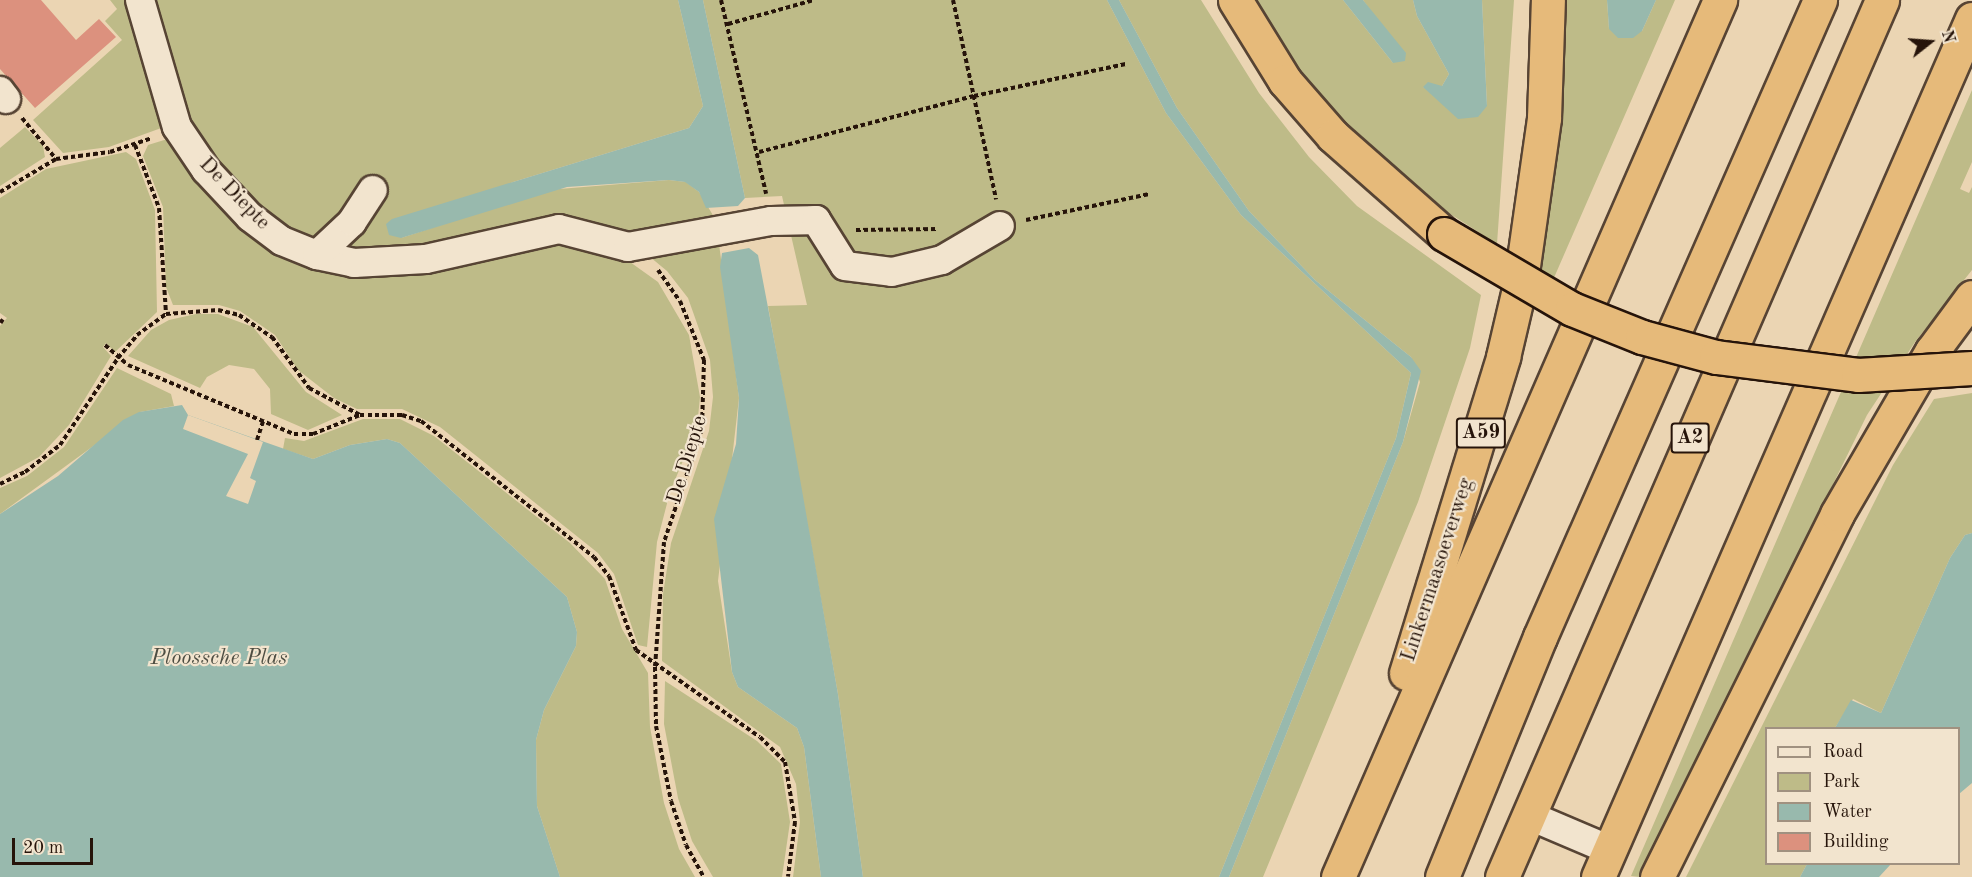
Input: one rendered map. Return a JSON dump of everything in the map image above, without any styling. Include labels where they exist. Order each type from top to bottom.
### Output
[{"type":"highway","points":[[1235,0],[1285,81],[1332,136],[1444,234],[1572,309],[1642,337],[1716,357],[1858,375],[1972,368]]},
{"type":"highway","name":"Linkermaasoeverweg","points":[[1343,865],[1455,520],[1511,324],[1532,224],[1544,118],[1548,0]]},
{"type":"highway","points":[[1343,865],[1720,0]]},
{"type":"highway","points":[[1442,877],[1540,637],[1821,0]]},
{"type":"highway","name":"A2","points":[[1502,877],[1882,0]]},
{"type":"highway","points":[[1604,863],[1972,19]]},
{"type":"highway","points":[[1657,877],[1837,514],[1932,351],[1972,297]]},
{"type":"street","name":"De Diepte","points":[[140,0],[177,127],[206,170],[250,217],[282,241],[317,255],[354,263],[416,260],[559,230],[628,247]]},
{"type":"street","points":[[317,255],[352,222],[373,190]]},
{"type":"street","points":[[628,247],[771,221],[816,220],[845,266],[892,272],[942,260],[1000,226]]},
{"type":"street","points":[[1527,815],[1604,863]]},
{"type":"path","points":[[722,0],[759,152],[771,221]]},
{"type":"path","points":[[728,24],[814,0]]},
{"type":"path","points":[[953,0],[1000,226],[1149,194]]},
{"type":"path","points":[[759,152],[974,96],[1126,64]]},
{"type":"path","points":[[3,95],[56,159]]},
{"type":"path","points":[[0,192],[56,159],[135,145],[177,127]]},
{"type":"path","points":[[135,145],[159,208],[166,314]]},
{"type":"path","points":[[816,220],[845,223],[861,233],[943,229]]},
{"type":"path","name":"De Diepte","points":[[628,247],[662,274],[696,332],[704,360],[702,429],[664,542],[655,667],[656,726],[671,801],[704,877]]},
{"type":"path","points":[[0,484],[25,472],[60,445],[118,358],[137,335],[166,314],[218,309],[255,323],[272,337],[309,388],[360,415]]},
{"type":"path","points":[[105,345],[118,358],[303,436],[360,415],[402,415],[421,421],[574,539],[609,576],[636,650],[655,667],[760,737],[785,762],[795,822],[788,877]]},
{"type":"path","points":[[257,440],[263,421]]},
{"type":"green space","points":[[110,0],[134,0],[164,127],[109,147],[63,153],[33,120],[122,40],[105,21],[117,9]]},
{"type":"green space","points":[[146,0],[678,0],[703,106],[689,128],[513,182],[401,238],[547,190],[669,180],[686,182],[699,192],[717,222],[424,252],[329,251],[347,215],[312,246],[256,213],[182,122]]},
{"type":"green space","points":[[703,0],[1107,0],[1166,113],[1241,215],[1411,373],[1396,438],[1219,877],[863,877],[838,694],[768,306],[807,305],[782,196],[745,198]]},
{"type":"green space","points":[[1119,0],[1201,0],[1259,93],[1309,157],[1357,206],[1481,295],[1470,348],[1418,502],[1263,877],[1229,877],[1403,442],[1420,382],[1411,357],[1315,280],[1249,211],[1177,108]]},
{"type":"green space","points":[[1253,0],[1343,0],[1393,63],[1376,18],[1363,0],[1413,0],[1417,16],[1449,74],[1442,86],[1423,87],[1487,105],[1482,0],[1514,0],[1497,244],[1388,174],[1297,70]]},
{"type":"green space","points":[[1565,0],[1607,0],[1609,29],[1642,31],[1656,0],[1675,0],[1553,280],[1541,275],[1561,119]]},
{"type":"green space","points":[[1972,90],[1972,162],[1960,189],[1969,193],[1972,187],[1972,270],[1915,342],[1867,415],[1640,877],[1631,876]]},
{"type":"green space","points":[[25,127],[43,146],[45,157],[0,186],[0,148]]},
{"type":"green space","points":[[174,137],[315,263],[558,238],[623,257],[658,282],[689,335],[700,397],[697,427],[670,492],[657,542],[647,647],[638,645],[614,574],[598,553],[440,427],[402,409],[357,409],[334,398],[298,370],[275,335],[240,311],[219,305],[173,305],[166,287],[163,207],[143,156],[148,145]]},
{"type":"green space","points":[[126,152],[136,159],[155,210],[157,312],[115,352],[106,343],[103,347],[111,356],[69,425],[39,457],[0,478],[0,326],[7,318],[0,313],[0,198],[46,169]]},
{"type":"green space","points":[[718,236],[739,398],[718,581],[732,672],[738,687],[797,728],[804,747],[821,877],[793,877],[800,822],[796,784],[780,747],[662,661],[663,594],[671,543],[709,431],[713,397],[710,360],[688,298],[667,271],[644,252]]},
{"type":"green space","points":[[196,314],[218,314],[253,327],[306,392],[342,415],[308,430],[271,414],[270,389],[254,369],[229,365],[207,377],[200,388],[128,356],[151,330],[169,320]]},
{"type":"green space","points":[[117,368],[171,394],[174,406],[140,412],[0,514],[0,488],[27,476],[64,447]]},
{"type":"green space","points":[[1972,393],[1972,533],[1965,535],[1950,558],[1881,713],[1853,699],[1836,727],[1765,727],[1765,865],[1806,865],[1800,877],[1686,877],[1893,465],[1934,399]]},
{"type":"green space","points":[[363,419],[400,419],[434,436],[570,543],[605,579],[622,629],[648,673],[650,727],[664,803],[679,849],[695,877],[560,877],[537,806],[536,740],[544,710],[576,646],[577,632],[567,597],[400,443],[387,439],[350,445],[313,459],[283,449],[285,438],[304,441]]},
{"type":"green space","points":[[665,681],[757,741],[781,764],[790,822],[782,877],[713,877],[692,841],[678,798],[664,724]]},
{"type":"water","points":[[678,0],[703,0],[745,198],[738,206],[706,208],[699,192],[685,182],[669,180],[567,187],[401,238],[389,235],[386,224],[392,219],[689,128],[703,106]]},
{"type":"water","points":[[1107,0],[1119,0],[1177,108],[1249,211],[1315,280],[1411,357],[1421,371],[1403,442],[1229,877],[1219,877],[1396,438],[1411,373],[1241,215],[1166,113]]},
{"type":"water","points":[[1343,0],[1363,0],[1406,53],[1405,61],[1393,63]]},
{"type":"water","points":[[1413,0],[1482,0],[1487,106],[1478,117],[1458,119],[1423,87],[1428,82],[1442,86],[1449,74],[1417,16]]},
{"type":"water","points":[[1607,0],[1656,0],[1642,31],[1633,38],[1618,38],[1609,29]]},
{"type":"water","points":[[749,248],[758,255],[791,428],[838,694],[863,877],[821,877],[804,747],[797,728],[738,687],[732,672],[714,519],[736,444],[739,398],[720,267],[722,253]]},
{"type":"water","name":"Ploossche Plas","points":[[182,405],[188,415],[313,459],[350,445],[387,439],[400,443],[567,597],[577,632],[576,646],[544,710],[536,740],[537,806],[560,877],[0,877],[0,514],[58,476],[123,420],[139,412]]},
{"type":"water","points":[[1972,533],[1972,783],[1960,793],[1960,727],[1836,727],[1851,700],[1881,713],[1950,558],[1965,535]]},
{"type":"water","points":[[1806,865],[1890,865],[1879,877],[1800,877]]},
{"type":"pier","points":[[188,415],[263,442],[250,478],[256,481],[248,504],[226,496],[248,454],[183,429]]},
{"type":"building","points":[[0,0],[41,0],[76,40],[99,19],[116,37],[35,108],[0,69]]}]
